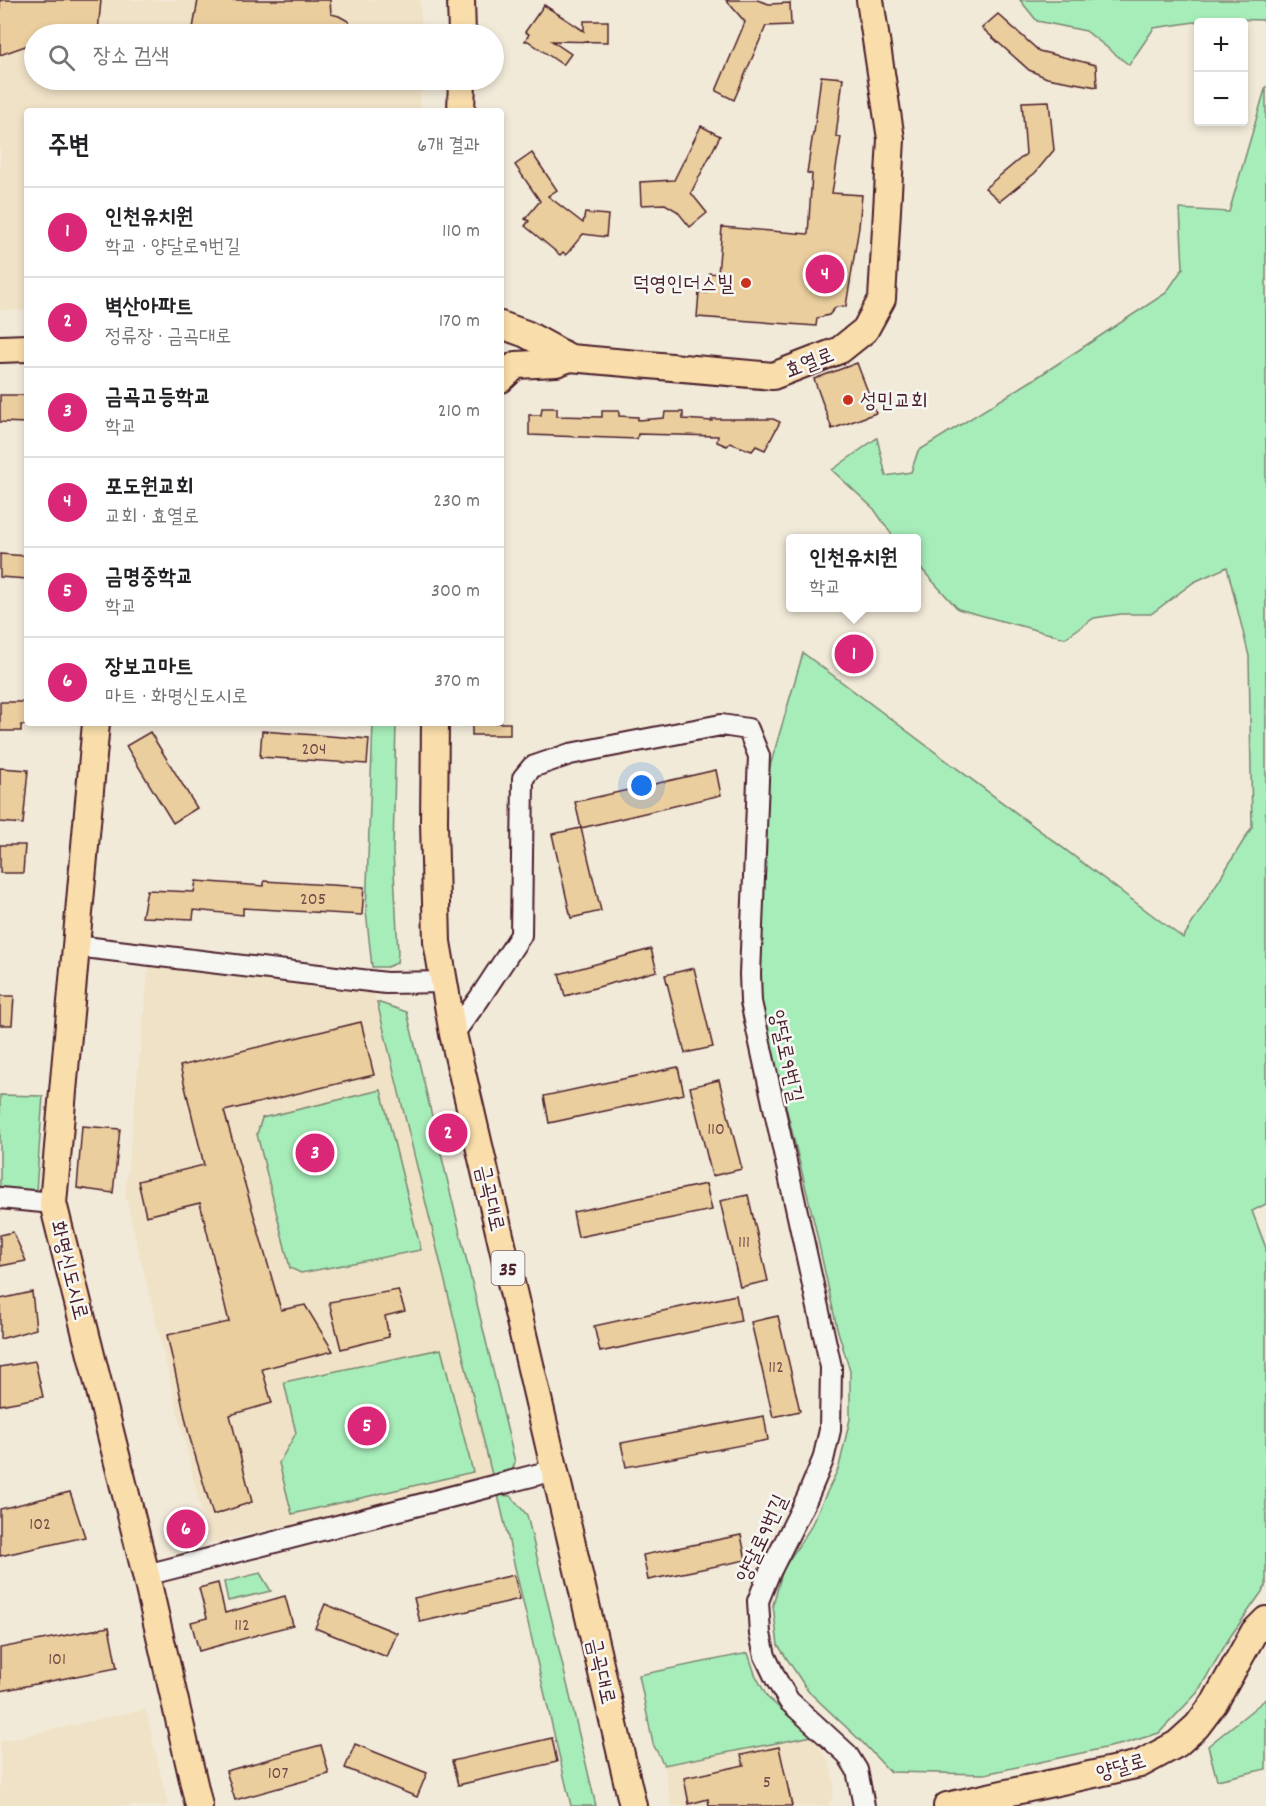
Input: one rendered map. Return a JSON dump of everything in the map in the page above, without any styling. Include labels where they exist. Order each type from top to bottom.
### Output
[{"type":"main road","points":[[461,0],[462,24]]},
{"type":"main road","name":"효열로","points":[[515,330],[570,358],[773,376],[840,350],[865,330],[882,299],[891,139],[870,0]]},
{"type":"main road","points":[[461,108],[462,90]]},
{"type":"main road","points":[[504,310],[528,348],[526,356],[508,372]]},
{"type":"main road","points":[[0,349],[24,348]]},
{"type":"main road","points":[[508,372],[570,358]]},
{"type":"main road","name":"화명신도시로","points":[[96,726],[53,1203],[146,1575],[199,1806]]},
{"type":"main road","name":"금곡대로","points":[[435,726],[434,822],[437,942],[453,1034],[633,1806]]},
{"type":"main road","name":"양달로","points":[[947,1806],[1140,1764],[1177,1744],[1197,1726],[1215,1702],[1254,1632],[1266,1620]]},
{"type":"street","name":"양달로9번길","points":[[453,1034],[479,999],[520,935],[523,778],[532,767],[570,754],[721,724],[748,729],[759,756],[750,974],[751,1002],[831,1367],[832,1402],[830,1431],[823,1460],[758,1601],[760,1634],[765,1656],[789,1701],[847,1754],[857,1770],[864,1806]]},
{"type":"street","points":[[76,946],[386,983],[479,999]]},
{"type":"street","points":[[0,1198],[53,1203]]},
{"type":"street","points":[[146,1575],[555,1470]]},
{"type":"shaded area","points":[[0,0],[420,0],[421,24],[24,24],[24,90],[421,90],[420,108],[24,108],[24,311],[0,310]]},
{"type":"shaded area","points":[[149,964],[373,989],[493,1479],[209,1543],[125,1195]]},
{"type":"shaded area","points":[[146,1709],[168,1806],[0,1806],[0,1741]]},
{"type":"shaded area","points":[[812,1736],[829,1762],[834,1782],[833,1796],[828,1806],[671,1806],[664,1765]]},
{"type":"green space","points":[[1020,0],[1266,0],[1266,20],[1194,18],[1194,22],[1154,28],[1129,65],[1086,31],[1037,21]]},
{"type":"green space","points":[[1266,86],[1266,1204],[1252,1211],[1266,1248],[1266,1586],[1230,1637],[1197,1693],[1159,1733],[1123,1744],[985,1774],[890,1772],[808,1691],[778,1645],[773,1605],[783,1569],[809,1530],[839,1467],[850,1419],[850,1371],[837,1328],[815,1226],[758,992],[768,773],[803,653],[1183,938],[1252,827],[1249,656],[1227,567],[1194,582],[1151,614],[1121,614],[1094,618],[1065,638],[958,609],[921,568],[921,534],[891,534],[874,509],[832,470],[877,438],[886,476],[911,472],[918,451],[1036,378],[1166,293],[1183,268],[1180,209],[1229,212]]},
{"type":"green space","points":[[373,726],[396,726],[393,850],[397,963],[387,967],[372,967],[366,911]]},
{"type":"green space","points":[[377,1002],[407,1012],[515,1462],[511,1474],[493,1479]]},
{"type":"green space","points":[[381,1090],[421,1250],[301,1273],[290,1268],[257,1134],[262,1118]]},
{"type":"green space","points":[[0,1095],[43,1096],[36,1191],[0,1188]]},
{"type":"green space","points":[[441,1349],[473,1472],[292,1514],[279,1463],[296,1433],[284,1382]]},
{"type":"green space","points":[[498,1495],[511,1496],[527,1515],[596,1806],[571,1806]]},
{"type":"green space","points":[[260,1573],[271,1591],[228,1601],[224,1582]]},
{"type":"green space","points":[[748,1653],[755,1674],[767,1697],[812,1736],[664,1765],[653,1744],[639,1675]]},
{"type":"green space","points":[[1266,1699],[1266,1769],[1217,1780],[1208,1746]]},
{"type":"building","points":[[0,0],[101,0],[99,24],[24,24],[24,47],[0,55]]},
{"type":"building","points":[[198,0],[330,0],[331,14],[339,16],[350,24],[194,24]]},
{"type":"building","points":[[726,0],[757,0],[769,4],[790,3],[791,25],[766,26],[734,100],[716,91],[745,22]]},
{"type":"building","points":[[544,5],[584,31],[584,21],[608,21],[608,42],[552,41],[571,54],[563,65],[525,41],[529,34],[525,32]]},
{"type":"building","points":[[998,14],[1039,51],[1096,65],[1097,87],[1047,78],[1029,70],[982,28]]},
{"type":"building","points":[[821,76],[843,78],[836,136],[841,137],[832,193],[862,195],[846,306],[836,307],[829,315],[817,318],[816,326],[697,317],[699,292],[707,293],[709,273],[718,274],[722,227],[808,234],[812,174],[807,173]]},
{"type":"building","points":[[1049,101],[1054,150],[1035,173],[1000,201],[985,188],[1026,154],[1022,102]]},
{"type":"building","points":[[701,126],[720,136],[691,193],[707,213],[690,227],[677,211],[665,204],[641,205],[640,182],[674,180]]},
{"type":"building","points":[[532,153],[557,190],[548,196],[583,223],[585,213],[608,215],[606,237],[583,234],[566,255],[563,252],[560,255],[525,226],[529,221],[525,219],[540,201],[515,165]]},
{"type":"building","points":[[857,363],[876,413],[832,429],[814,379]]},
{"type":"building","points":[[0,395],[24,395],[24,423],[0,422]]},
{"type":"building","points":[[542,408],[557,408],[557,416],[602,417],[602,411],[619,411],[619,416],[638,417],[638,420],[664,418],[665,412],[683,412],[683,419],[712,421],[712,419],[773,419],[780,422],[765,450],[756,446],[752,451],[730,443],[727,446],[717,442],[718,436],[638,434],[637,439],[529,435],[529,415],[541,415]]},
{"type":"building","points":[[0,554],[24,556],[24,579],[0,577]]},
{"type":"building","points":[[0,702],[24,702],[24,725],[21,725],[21,731],[0,731]]},
{"type":"building","points":[[504,723],[510,723],[510,735],[472,735],[472,726],[504,726]]},
{"type":"building","points":[[262,731],[369,739],[367,764],[260,757]]},
{"type":"building","points":[[150,732],[197,808],[173,823],[126,746]]},
{"type":"building","points":[[0,768],[28,770],[23,824],[0,822]]},
{"type":"building","points":[[716,770],[721,795],[581,828],[575,802]]},
{"type":"building","points":[[581,828],[601,911],[571,918],[552,834]]},
{"type":"building","points":[[0,845],[25,845],[23,873],[0,873]]},
{"type":"building","points":[[196,881],[264,886],[264,881],[364,887],[362,915],[243,908],[243,915],[194,910],[193,919],[142,917],[147,890],[194,892]]},
{"type":"building","points":[[651,949],[657,971],[565,996],[559,974]]},
{"type":"building","points":[[694,968],[713,1047],[685,1053],[665,975]]},
{"type":"building","points":[[0,996],[14,996],[12,1025],[0,1025]]},
{"type":"building","points":[[361,1022],[374,1075],[224,1111],[281,1310],[305,1305],[333,1351],[262,1369],[272,1403],[230,1415],[252,1502],[213,1515],[189,1435],[167,1335],[229,1322],[200,1203],[146,1216],[138,1181],[204,1165],[180,1066]]},
{"type":"building","points":[[678,1067],[684,1094],[549,1123],[544,1096]]},
{"type":"building","points":[[719,1080],[742,1169],[712,1176],[690,1087]]},
{"type":"building","points":[[82,1126],[120,1129],[113,1193],[77,1188]]},
{"type":"building","points":[[706,1184],[712,1210],[578,1237],[573,1212]]},
{"type":"building","points":[[748,1195],[768,1281],[740,1287],[720,1201]]},
{"type":"building","points":[[13,1232],[26,1261],[0,1266],[0,1235]]},
{"type":"building","points":[[398,1290],[405,1311],[385,1316],[389,1337],[341,1349],[329,1302]]},
{"type":"building","points":[[32,1292],[36,1329],[0,1339],[0,1299]]},
{"type":"building","points":[[736,1295],[741,1321],[600,1352],[594,1326]]},
{"type":"building","points":[[778,1316],[800,1411],[773,1417],[751,1322]]},
{"type":"building","points":[[35,1361],[43,1397],[0,1405],[0,1367]]},
{"type":"building","points":[[764,1416],[768,1440],[626,1467],[621,1443]]},
{"type":"building","points":[[70,1492],[85,1537],[0,1556],[0,1509]]},
{"type":"building","points":[[741,1535],[746,1560],[648,1580],[643,1555]]},
{"type":"building","points":[[514,1575],[520,1599],[420,1622],[414,1598]]},
{"type":"building","points":[[218,1583],[225,1613],[285,1596],[293,1625],[199,1651],[191,1622],[207,1618],[199,1588]]},
{"type":"building","points":[[325,1604],[397,1633],[387,1657],[315,1628]]},
{"type":"building","points":[[109,1627],[117,1668],[0,1691],[0,1648]]},
{"type":"building","points":[[552,1738],[557,1762],[458,1785],[452,1761]]},
{"type":"building","points":[[355,1744],[427,1773],[417,1797],[345,1768]]},
{"type":"building","points":[[321,1745],[329,1774],[235,1800],[226,1771]]},
{"type":"building","points":[[779,1747],[792,1806],[709,1806],[708,1799],[689,1804],[684,1778],[744,1765],[741,1755]]},
{"type":"place","name":"포도원교회","points":[[825,274]]},
{"type":"place","name":"덕영인더스빌","points":[[746,283]]},
{"type":"place","name":"성민교회","points":[[848,400]]},
{"type":"place","name":"인천유치원","points":[[854,654]]},
{"type":"place","name":"벽산아파트","points":[[448,1133]]},
{"type":"place","name":"금곡고등학교","points":[[315,1153]]},
{"type":"place","name":"금명중학교","points":[[367,1426]]},
{"type":"place","name":"장보고마트","points":[[186,1529]]}]
